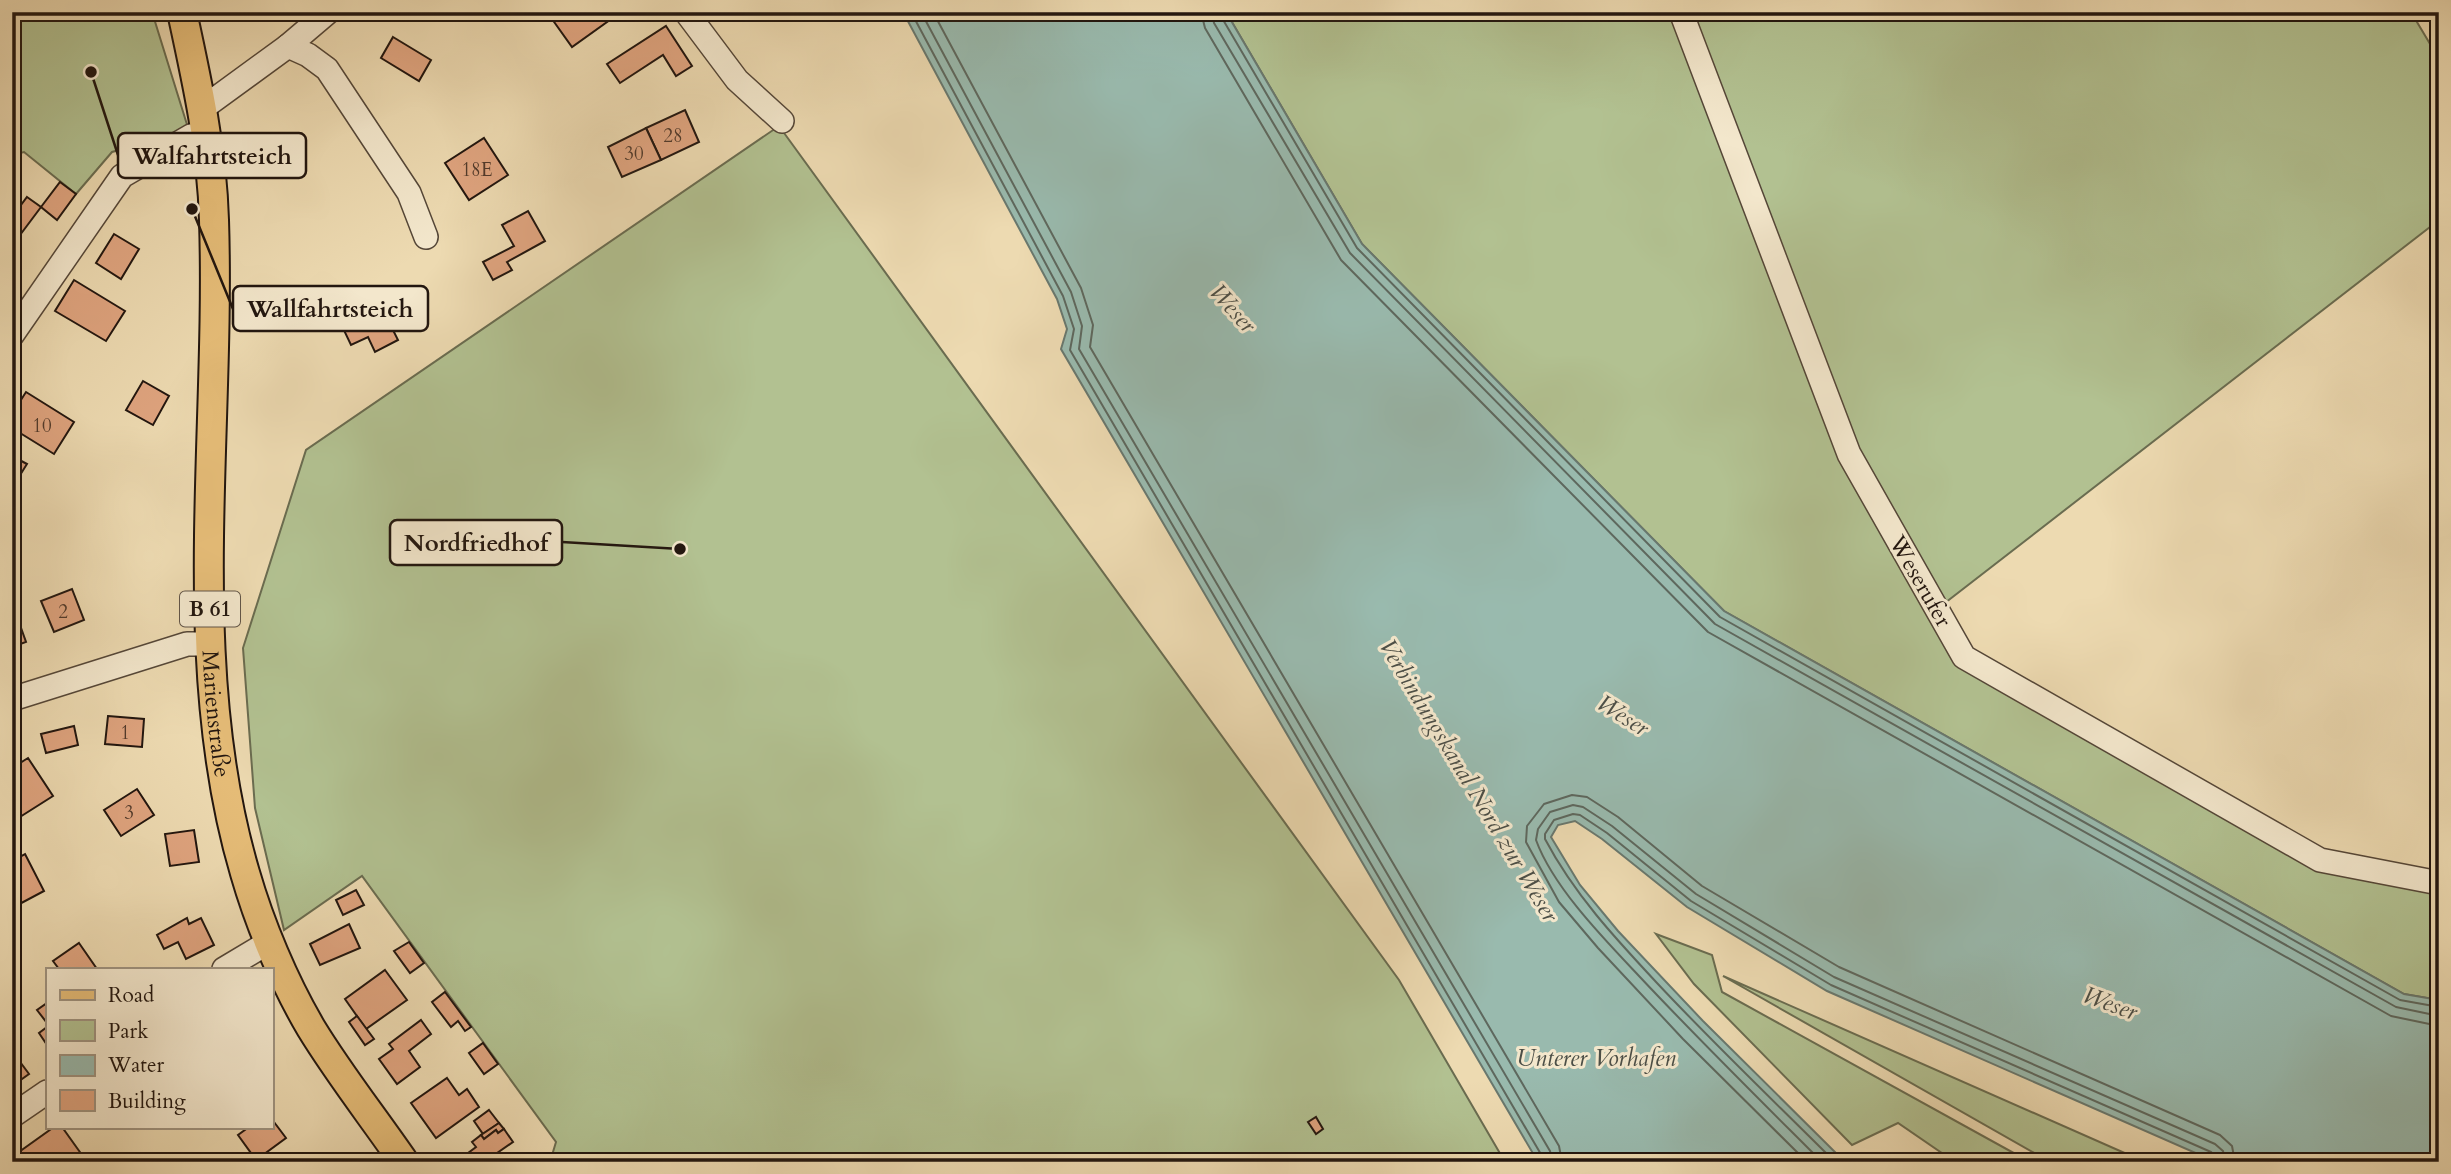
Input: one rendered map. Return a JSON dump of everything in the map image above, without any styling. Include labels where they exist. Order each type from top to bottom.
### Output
[{"type":"main road","name":"Marienstraße","points":[[182,12],[205,121],[214,219],[210,644],[217,731],[230,815],[245,874],[269,942],[311,1028],[404,1162]]},
{"type":"street","points":[[12,335],[122,176],[191,136],[327,12]]},
{"type":"street","points":[[686,12],[737,80],[782,121]]},
{"type":"street","name":"Weserufer","points":[[1681,12],[1849,454],[1964,657],[2320,860],[2439,883]]},
{"type":"street","points":[[288,46],[308,55],[327,69],[409,193],[426,237]]},
{"type":"street","points":[[12,699],[187,644],[210,644]]},
{"type":"street","points":[[226,968],[269,942]]},
{"type":"street","points":[[12,1116],[46,1093]]},
{"type":"green space","points":[[12,12],[152,12],[189,131],[112,152],[76,194],[24,152],[12,155]]},
{"type":"green space","points":[[1226,12],[1673,12],[1842,460],[1958,661],[2321,867],[2439,890],[2439,1000],[2404,994],[1724,611],[1362,244]]},
{"type":"green space","points":[[1690,12],[2411,12],[2439,59],[2439,220],[1941,606],[1855,449]]},
{"type":"green space","points":[[779,126],[1399,980],[1505,1162],[550,1162],[556,1142],[362,876],[284,930],[255,808],[243,648],[306,450]]},
{"type":"green space","points":[[1656,934],[1712,955],[1722,992],[2030,1162],[1955,1162],[1898,1123],[1852,1145],[1694,984]]},
{"type":"green space","points":[[1723,976],[2145,1162],[2050,1162]]},
{"type":"water","points":[[903,12],[1226,12],[1362,244],[1724,611],[2404,994],[2439,1000],[2439,1162],[2216,1162],[1827,991],[1687,907],[1602,839],[1575,821],[1558,825],[1551,837],[1580,885],[1618,931],[1703,1021],[1845,1162],[1538,1162],[1061,349],[1067,329],[1057,299]]},
{"type":"building","points":[[561,12],[621,12],[572,47],[552,19]]},
{"type":"building","points":[[734,12],[751,12],[738,20]]},
{"type":"building","points":[[666,26],[692,66],[676,76],[663,55],[620,83],[607,64]]},
{"type":"building","points":[[393,37],[431,60],[419,81],[381,58]]},
{"type":"building","points":[[685,110],[699,142],[661,160],[646,128]]},
{"type":"building","points":[[646,128],[661,160],[622,177],[608,147]]},
{"type":"building","points":[[484,138],[508,175],[469,200],[445,163]]},
{"type":"building","points":[[60,182],[76,194],[57,220],[41,207]]},
{"type":"building","points":[[27,197],[41,207],[14,243],[12,217]]},
{"type":"building","points":[[528,211],[545,241],[507,262],[512,270],[493,280],[483,262],[514,246],[502,225]]},
{"type":"building","points":[[114,234],[139,249],[121,279],[96,263]]},
{"type":"building","points":[[74,280],[125,311],[106,341],[55,311]]},
{"type":"building","points":[[380,304],[398,340],[375,352],[368,337],[351,345],[341,324]]},
{"type":"building","points":[[143,381],[169,396],[153,425],[126,410]]},
{"type":"building","points":[[26,392],[74,422],[54,454],[12,428],[12,414]]},
{"type":"building","points":[[12,456],[27,464],[12,488]]},
{"type":"building","points":[[72,589],[84,620],[54,632],[41,601]]},
{"type":"building","points":[[15,611],[26,642],[12,647],[12,612]]},
{"type":"building","points":[[108,716],[144,719],[142,747],[105,744]]},
{"type":"building","points":[[74,726],[78,745],[46,753],[41,734]]},
{"type":"building","points":[[28,758],[53,796],[12,822],[12,768]]},
{"type":"building","points":[[137,789],[154,815],[121,836],[104,810]]},
{"type":"building","points":[[194,830],[199,862],[170,866],[165,834]]},
{"type":"building","points":[[25,854],[44,891],[12,908],[12,861]]},
{"type":"building","points":[[356,890],[364,905],[343,915],[336,900]]},
{"type":"building","points":[[187,918],[189,924],[201,918],[214,945],[186,959],[178,942],[164,949],[157,935]]},
{"type":"building","points":[[349,924],[360,948],[320,965],[310,944]]},
{"type":"building","points":[[409,942],[424,963],[410,973],[394,951]]},
{"type":"building","points":[[79,943],[96,968],[58,968],[53,961]]},
{"type":"building","points":[[385,970],[407,1000],[366,1029],[345,999]]},
{"type":"building","points":[[445,992],[471,1027],[465,1031],[458,1021],[451,1027],[432,1002]]},
{"type":"building","points":[[46,1004],[46,1022],[37,1010]]},
{"type":"building","points":[[357,1016],[374,1039],[365,1045],[349,1022]]},
{"type":"building","points":[[421,1020],[431,1034],[409,1051],[420,1067],[397,1084],[379,1059],[393,1049],[389,1044]]},
{"type":"building","points":[[46,1028],[46,1044],[39,1033]]},
{"type":"building","points":[[483,1043],[498,1064],[484,1074],[469,1053]]},
{"type":"building","points":[[12,1051],[29,1074],[12,1086]]},
{"type":"building","points":[[447,1078],[459,1095],[467,1089],[479,1107],[436,1138],[411,1103]]},
{"type":"building","points":[[489,1110],[499,1123],[483,1134],[474,1121]]},
{"type":"building","points":[[1316,1117],[1323,1129],[1316,1134],[1308,1122]]},
{"type":"building","points":[[273,1121],[286,1138],[256,1160],[238,1135],[248,1128],[273,1128]]},
{"type":"building","points":[[499,1123],[504,1129],[498,1133],[496,1130],[484,1139],[481,1135]]},
{"type":"building","points":[[53,1128],[63,1128],[82,1155],[72,1162],[26,1162],[19,1152]]},
{"type":"building","points":[[504,1129],[513,1142],[487,1160],[488,1162],[456,1162],[476,1147],[472,1142],[481,1135],[484,1139],[496,1130],[498,1133]]},
{"type":"building","points":[[207,1154],[212,1162],[196,1162]]},
{"type":"place","name":"Walfahrtsteich","points":[[91,72]]},
{"type":"place","name":"Wallfahrtsteich","points":[[192,209]]},
{"type":"place","name":"Nordfriedhof","points":[[680,549]]},
{"type":"water label","name":"Weser","points":[[1233,308]]},
{"type":"water label","name":"Weser","points":[[1623,715]]},
{"type":"water label","name":"Verbindungskanal Nord zur Weser","points":[[1469,780]]},
{"type":"water label","name":"Weser","points":[[2110,1003]]},
{"type":"water label","name":"Unterer Vorhafen","points":[[1596,1058]]}]
